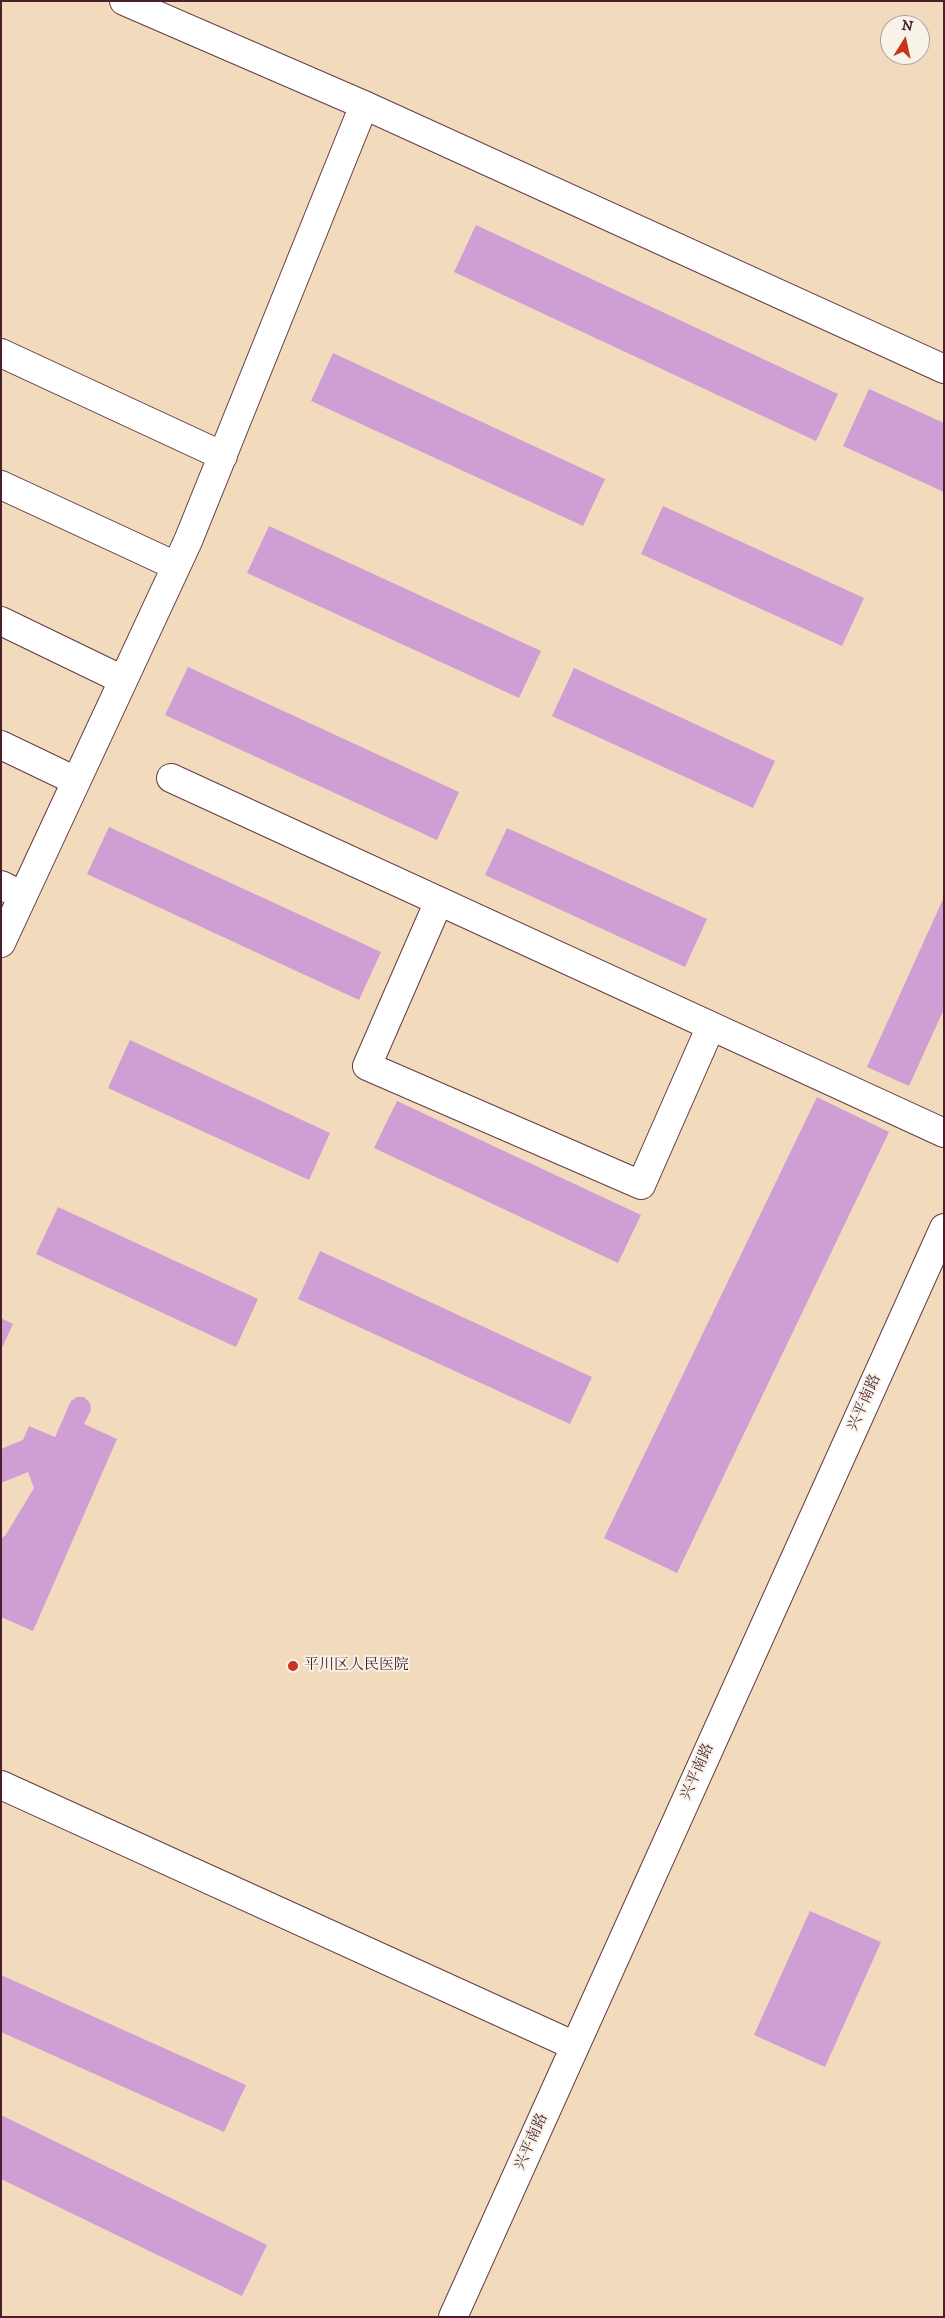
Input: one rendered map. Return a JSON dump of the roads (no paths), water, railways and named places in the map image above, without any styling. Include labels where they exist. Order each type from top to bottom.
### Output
[{"type":"street","points":[[124,1],[364,105],[944,369]]},
{"type":"street","points":[[1,943],[12,891],[76,782],[176,566],[364,105]]},
{"type":"street","points":[[1,353],[222,456]]},
{"type":"street","points":[[1,485],[176,566]]},
{"type":"street","points":[[1,621],[123,680]]},
{"type":"street","points":[[1,745],[76,782]]},
{"type":"street","points":[[171,778],[944,1133]]},
{"type":"street","points":[[439,901],[367,1066],[641,1185],[711,1026]]},
{"type":"street","name":"兴平南路","points":[[453,2317],[944,1228]]},
{"type":"street","points":[[1,1785],[575,2046]]},
{"type":"place","name":"平川区人民医院","points":[[293,1666]]}]
